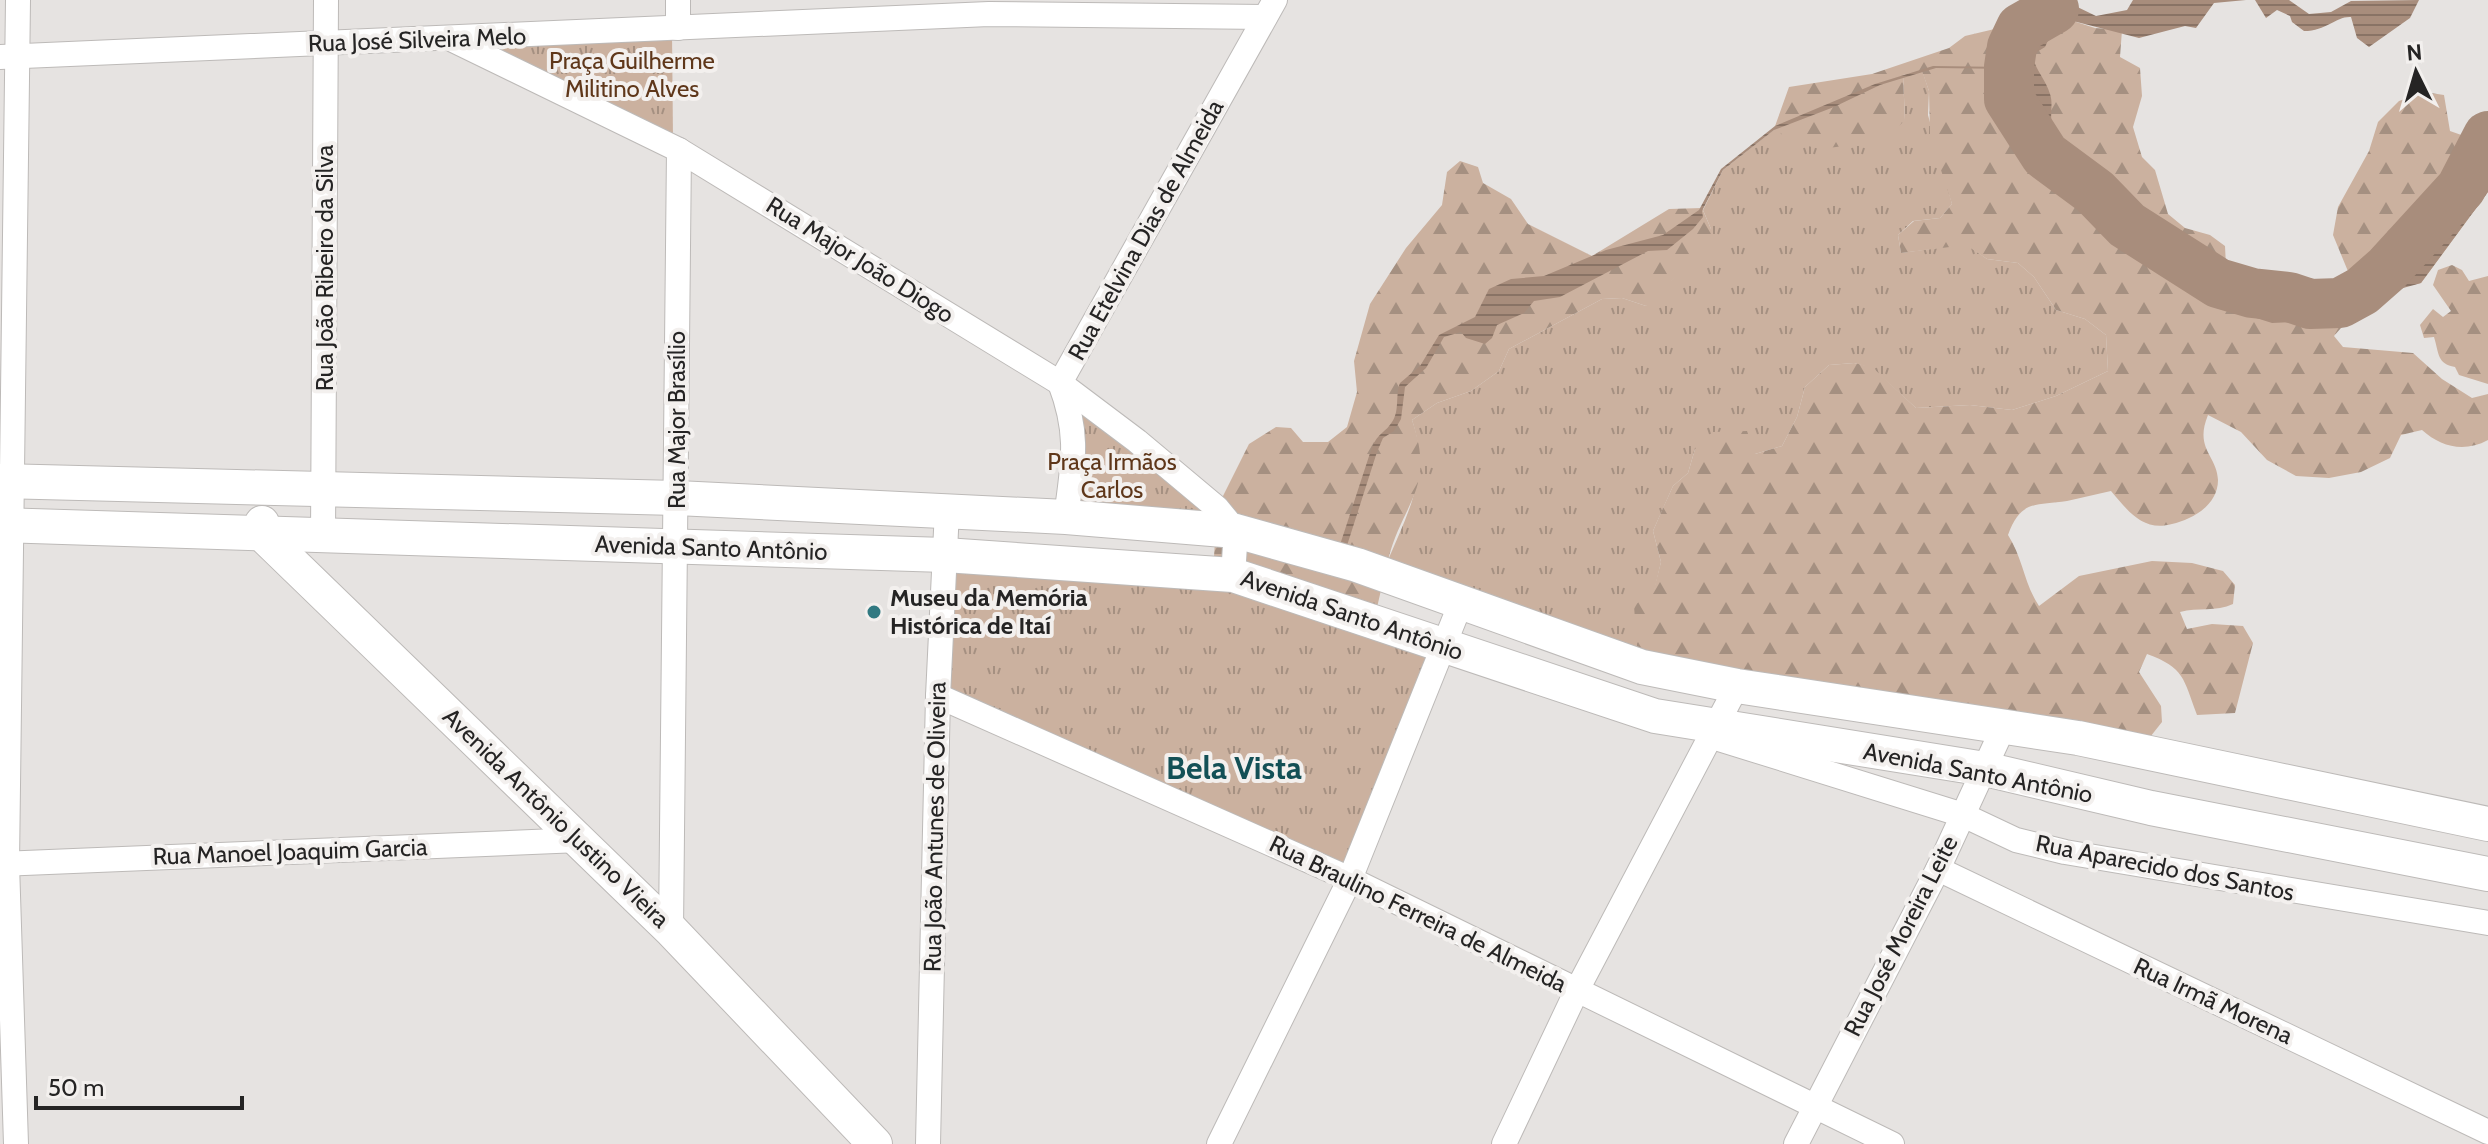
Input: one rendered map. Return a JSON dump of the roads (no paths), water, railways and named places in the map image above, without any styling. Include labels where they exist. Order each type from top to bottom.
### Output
[{"type":"street","points":[[16,1144],[4,864],[9,57],[18,0]]},
{"type":"street","name":"Rua João Ribeiro da Silva","points":[[323,536],[326,0]]},
{"type":"street","points":[[678,0],[678,28]]},
{"type":"street","name":"Rua José Silveira Melo","points":[[9,57],[678,28],[989,7],[1270,9]]},
{"type":"street","name":"Rua Etelvina Dias de Almeida","points":[[1066,517],[1074,452],[1073,418],[1060,383],[1270,9]]},
{"type":"street","name":"Rua Major João Diogo","points":[[451,39],[679,150],[1060,383],[1160,460],[1217,508],[1236,531]]},
{"type":"street","name":"Rua Major Brasílio","points":[[671,930],[679,150]]},
{"type":"street","name":"Avenida Santo Antônio","points":[[7,481],[677,498],[1066,517],[1236,531],[1357,565],[1460,605],[1642,667],[1737,686],[2078,738],[2488,824]]},
{"type":"street","points":[[262,534],[263,486]]},
{"type":"street","name":"Rua João Antunes de Oliveira","points":[[928,1144],[938,696],[947,510]]},
{"type":"street","name":"Avenida Santo Antônio","points":[[7,525],[945,555],[1233,575],[1619,706],[1715,732],[1985,769],[2151,808],[2488,874]]},
{"type":"street","points":[[1233,575],[1236,531]]},
{"type":"street","name":"Avenida Antônio Justino Vieira","points":[[262,534],[671,930],[875,1144]]},
{"type":"street","points":[[1219,1144],[1350,879],[1460,605]]},
{"type":"street","points":[[1504,1144],[1577,990],[1737,686]]},
{"type":"street","name":"Rua Braulino Ferreira de Almeida","points":[[938,696],[1350,879],[1892,1144]]},
{"type":"street","name":"Rua José Moreira Leite","points":[[1796,1144],[1938,869],[2004,726]]},
{"type":"street","name":"Rua Aparecido dos Santos","points":[[1715,732],[1963,815],[2016,840],[2124,864],[2488,923]]},
{"type":"street","name":"Rua Manoel Joaquim Garcia","points":[[4,864],[580,840]]},
{"type":"street","name":"Rua Irmã Morena","points":[[1938,869],[2488,1132]]},
{"type":"waterway","points":[[2054,9],[2021,28],[2012,47],[2009,67],[2009,99],[2045,155],[2095,192],[2127,225],[2218,283],[2252,293],[2289,297],[2310,304],[2340,303],[2362,291],[2387,269],[2461,188],[2488,136]]},
{"type":"place","name":"Museu da Memória Histórica de Itaí","points":[[874,612]]},
{"type":"district","name":"Bela Vista","points":[[1234,768]]},
{"type":"park label","name":"Praça Guilherme Militino Alves","points":[[632,75]]},
{"type":"park label","name":"Praça Irmãos Carlos","points":[[1112,476]]}]
